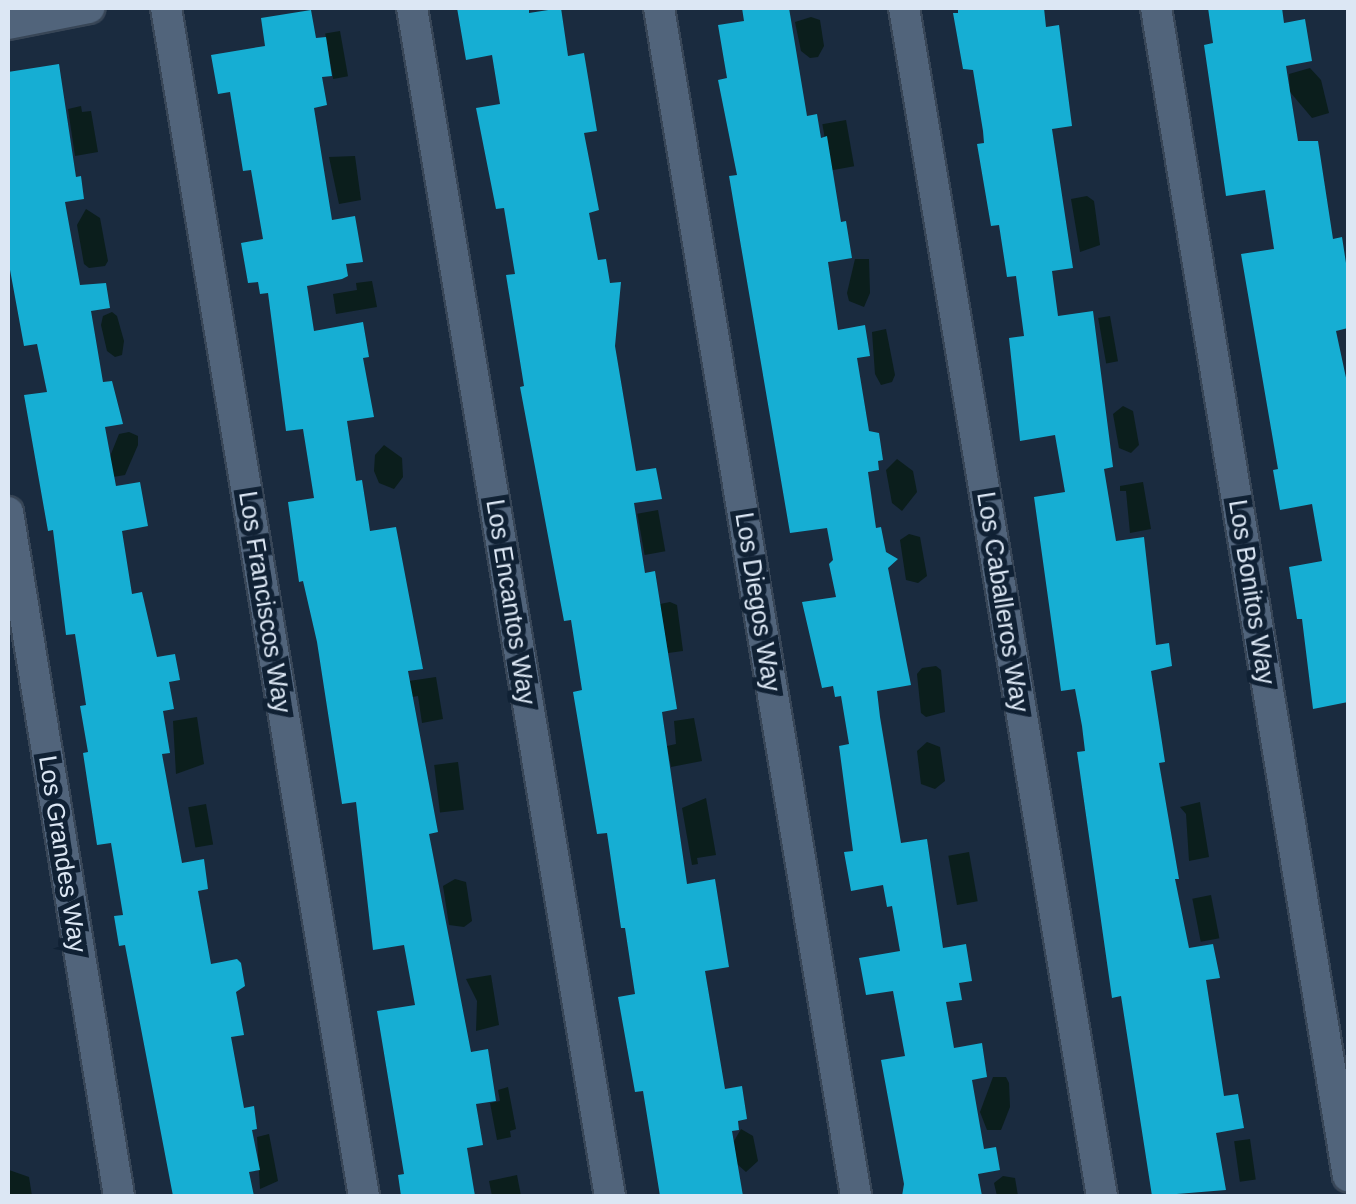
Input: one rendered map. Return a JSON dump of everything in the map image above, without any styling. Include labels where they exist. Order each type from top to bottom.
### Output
[{"type":"street","points":[[8,24],[90,8]]},
{"type":"street","name":"Los Franciscos Way","points":[[166,8],[364,1196]]},
{"type":"street","name":"Los Encantos Way","points":[[412,8],[610,1196]]},
{"type":"street","name":"Los Diegos Way","points":[[659,8],[856,1196]]},
{"type":"street","name":"Los Caballeros Way","points":[[904,8],[1102,1196]]},
{"type":"street","name":"Los Bonitos Way","points":[[1156,8],[1348,1176]]},
{"type":"street","name":"Los Grandes Way","points":[[8,512],[120,1196]]},
{"type":"shaded area","points":[[811,17],[820,20],[824,46],[818,57],[810,58],[801,51],[795,22]]},
{"type":"shaded area","points":[[340,31],[348,76],[333,79],[325,34]]},
{"type":"shaded area","points":[[1310,68],[1321,80],[1329,113],[1312,118],[1290,92],[1289,74]]},
{"type":"shaded area","points":[[81,106],[82,112],[91,111],[98,152],[75,156],[68,109]]},
{"type":"shaded area","points":[[846,120],[854,166],[831,170],[822,124]]},
{"type":"shaded area","points":[[355,156],[361,200],[339,204],[329,157]]},
{"type":"shaded area","points":[[1087,196],[1094,201],[1100,245],[1080,252],[1071,199]]},
{"type":"shaded area","points":[[86,209],[100,218],[108,261],[105,266],[89,268],[84,264],[77,225]]},
{"type":"shaded area","points":[[855,259],[869,259],[870,293],[864,307],[849,301],[847,293]]},
{"type":"shaded area","points":[[372,281],[377,307],[336,314],[333,294],[357,290],[356,283]]},
{"type":"shaded area","points":[[112,312],[117,316],[124,341],[122,355],[115,357],[107,351],[101,325],[103,316]]},
{"type":"shaded area","points":[[1110,316],[1118,361],[1106,363],[1098,318]]},
{"type":"shaded area","points":[[886,329],[895,375],[892,382],[881,385],[875,374],[872,332]]},
{"type":"shaded area","points":[[1123,406],[1133,411],[1139,445],[1131,453],[1119,448],[1113,414]]},
{"type":"shaded area","points":[[129,432],[138,436],[138,445],[125,475],[101,479],[119,434]]},
{"type":"shaded area","points":[[384,445],[402,458],[403,477],[394,489],[379,483],[374,471],[375,455]]},
{"type":"shaded area","points":[[897,459],[913,471],[917,492],[902,511],[892,503],[886,470]]},
{"type":"shaded area","points":[[1143,482],[1151,529],[1130,533],[1126,491],[1120,491],[1120,486]]},
{"type":"shaded area","points":[[658,510],[665,551],[645,555],[637,514]]},
{"type":"shaded area","points":[[909,534],[920,537],[927,576],[918,583],[906,580],[900,540]]},
{"type":"shaded area","points":[[660,604],[677,605],[683,651],[668,653]]},
{"type":"shaded area","points":[[936,666],[941,670],[945,712],[926,717],[921,713],[917,674],[922,668]]},
{"type":"shaded area","points":[[436,677],[443,719],[422,723],[418,696],[412,697],[409,681]]},
{"type":"shaded area","points":[[197,717],[204,764],[176,774],[173,721]]},
{"type":"shaded area","points":[[694,718],[702,761],[671,767],[667,746],[676,744],[674,721]]},
{"type":"shaded area","points":[[927,742],[940,747],[945,781],[935,789],[921,784],[917,751]]},
{"type":"shaded area","points":[[458,762],[464,810],[440,813],[434,765]]},
{"type":"shaded area","points":[[706,798],[716,855],[697,858],[698,864],[692,865],[682,808]]},
{"type":"shaded area","points":[[1200,802],[1209,857],[1189,861],[1186,814],[1180,807]]},
{"type":"shaded area","points":[[206,804],[213,844],[195,848],[188,807]]},
{"type":"shaded area","points":[[969,852],[978,901],[957,905],[948,856]]},
{"type":"shaded area","points":[[455,879],[466,882],[472,921],[464,927],[449,925],[443,886]]},
{"type":"shaded area","points":[[1211,895],[1219,938],[1201,942],[1192,899]]},
{"type":"shaded area","points":[[491,975],[499,1025],[476,1031],[477,1001],[466,979]]},
{"type":"shaded area","points":[[993,1077],[1006,1077],[1009,1083],[1010,1107],[1001,1130],[987,1130],[980,1112]]},
{"type":"shaded area","points":[[508,1087],[516,1129],[510,1131],[511,1137],[497,1140],[490,1103],[500,1101],[498,1090]]},
{"type":"shaded area","points":[[741,1129],[753,1136],[758,1161],[746,1172],[737,1164],[734,1141]]},
{"type":"shaded area","points":[[269,1134],[278,1181],[260,1189],[257,1137]]},
{"type":"shaded area","points":[[1250,1139],[1256,1180],[1240,1182],[1234,1141]]},
{"type":"shaded area","points":[[9,1170],[29,1177],[32,1196],[8,1195]]},
{"type":"shaded area","points":[[517,1175],[521,1196],[492,1196],[489,1181]]},
{"type":"shaded area","points":[[1003,1176],[1015,1178],[1018,1196],[997,1196],[994,1183]]},
{"type":"building","points":[[457,8],[529,8],[529,13],[561,8],[568,56],[584,53],[597,131],[584,133],[599,210],[589,213],[598,260],[606,259],[610,283],[621,282],[615,346],[636,471],[656,468],[662,499],[634,503],[645,573],[655,571],[677,709],[662,712],[687,884],[715,879],[729,967],[705,971],[725,1089],[742,1086],[747,1119],[738,1121],[739,1130],[732,1131],[743,1196],[660,1196],[643,1091],[635,1092],[618,997],[635,994],[625,928],[621,928],[607,833],[597,834],[573,692],[582,690],[571,620],[564,621],[520,387],[524,386],[506,275],[515,274],[504,208],[496,209],[476,108],[500,104],[492,55],[466,60]]},
{"type":"building","points":[[742,8],[789,8],[807,116],[817,114],[821,138],[827,136],[841,222],[846,221],[852,258],[828,262],[838,330],[865,325],[870,356],[857,358],[869,431],[879,433],[883,460],[878,461],[879,470],[868,472],[876,528],[881,527],[886,552],[898,559],[888,568],[911,685],[877,691],[880,717],[901,843],[927,839],[943,948],[966,944],[972,981],[959,983],[962,1000],[946,1002],[954,1048],[982,1043],[987,1077],[972,1080],[984,1149],[996,1147],[1000,1170],[978,1174],[982,1196],[902,1196],[904,1184],[881,1060],[905,1056],[893,991],[866,995],[859,958],[900,951],[892,906],[887,907],[883,885],[851,891],[844,852],[853,851],[839,746],[849,744],[841,696],[835,697],[833,686],[822,688],[802,602],[836,597],[829,564],[833,560],[827,528],[790,533],[729,176],[737,175],[718,80],[727,78],[718,25],[744,21]]},
{"type":"building","points":[[958,8],[1044,8],[1046,27],[1059,25],[1072,126],[1052,129],[1073,268],[1052,271],[1058,316],[1093,311],[1113,467],[1104,469],[1116,541],[1144,537],[1156,645],[1169,643],[1172,666],[1151,671],[1165,762],[1159,763],[1179,879],[1175,879],[1189,948],[1213,944],[1220,978],[1206,980],[1224,1096],[1238,1094],[1244,1128],[1216,1133],[1226,1190],[1152,1196],[1121,996],[1112,998],[1077,752],[1085,751],[1082,726],[1075,689],[1061,691],[1034,497],[1065,492],[1055,435],[1020,441],[1009,338],[1024,336],[1016,276],[1007,277],[999,225],[991,226],[977,144],[984,143],[983,131],[973,70],[963,69],[953,13],[958,13]]},
{"type":"building","points":[[1208,8],[1282,8],[1284,23],[1305,19],[1312,61],[1286,66],[1298,141],[1318,141],[1333,239],[1342,237],[1348,276],[1348,328],[1336,331],[1348,387],[1348,702],[1313,709],[1302,619],[1297,619],[1289,567],[1322,561],[1312,504],[1280,510],[1273,470],[1278,469],[1241,254],[1274,249],[1265,190],[1226,196],[1204,45],[1213,43]]},
{"type":"building","points":[[311,10],[316,38],[326,37],[332,76],[322,77],[327,105],[314,108],[332,220],[355,216],[363,262],[346,264],[348,276],[342,279],[307,286],[314,331],[363,322],[369,357],[363,358],[374,417],[347,421],[356,481],[362,480],[370,531],[396,527],[423,669],[408,671],[438,832],[429,834],[471,1052],[488,1049],[496,1101],[476,1104],[483,1145],[467,1148],[475,1196],[401,1196],[398,1175],[404,1174],[377,1011],[415,1005],[404,945],[373,950],[356,802],[342,804],[317,642],[303,581],[299,582],[288,502],[314,498],[303,429],[286,431],[268,293],[260,294],[258,282],[248,283],[241,243],[263,239],[251,170],[243,171],[230,92],[218,94],[211,55],[265,46],[261,18]]},
{"type":"building","points":[[59,64],[76,177],[81,176],[84,199],[65,202],[80,285],[106,283],[110,308],[91,311],[103,382],[112,381],[123,424],[105,427],[116,486],[140,482],[148,526],[122,531],[132,594],[142,592],[157,657],[175,654],[180,680],[169,682],[174,709],[163,711],[170,753],[162,754],[182,863],[204,859],[208,889],[198,891],[211,964],[237,959],[245,986],[236,992],[244,1035],[231,1037],[244,1108],[254,1106],[257,1129],[252,1130],[260,1170],[249,1172],[254,1196],[173,1196],[125,945],[119,946],[114,916],[123,915],[111,843],[97,845],[83,753],[88,752],[80,706],[86,705],[75,634],[66,635],[53,530],[48,531],[24,395],[47,392],[37,344],[24,346],[8,259],[8,72]]}]
